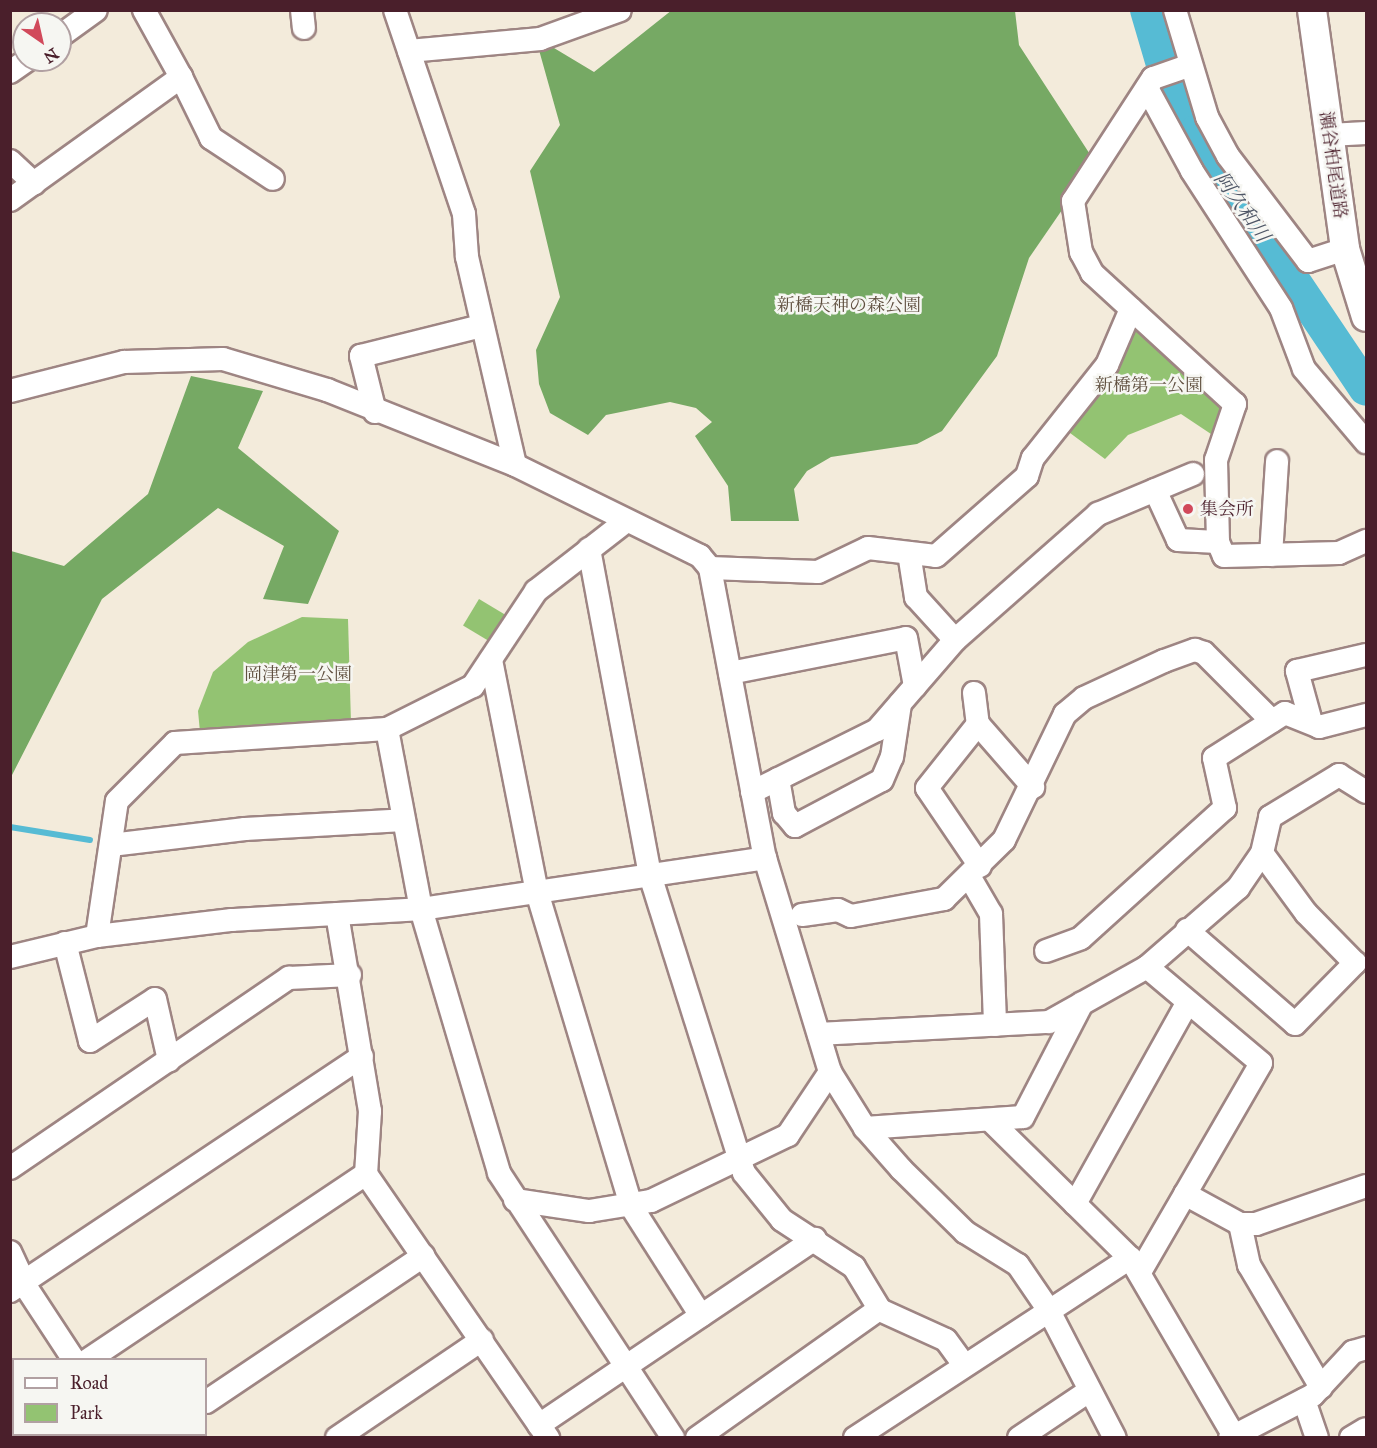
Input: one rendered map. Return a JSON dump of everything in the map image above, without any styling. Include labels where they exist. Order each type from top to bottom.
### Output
[{"type":"main road","name":"瀬谷柏尾道路","points":[[1312,10],[1345,249],[1366,317]]},
{"type":"street","points":[[72,27],[96,10]]},
{"type":"street","points":[[144,10],[181,76],[211,138],[273,179]]},
{"type":"street","points":[[395,10],[464,214],[481,326],[515,465]]},
{"type":"street","points":[[409,51],[540,39],[620,10]]},
{"type":"street","points":[[1175,10],[1185,67],[1228,156],[1308,261],[1345,249]]},
{"type":"street","points":[[1185,67],[1150,83],[1073,201],[1081,252],[1092,273],[1235,404],[1216,460],[1218,542],[1224,556],[1339,553],[1366,541]]},
{"type":"street","points":[[10,200],[181,76]]},
{"type":"street","points":[[1150,83],[1192,171],[1281,308],[1304,369],[1366,442]]},
{"type":"street","points":[[1329,135],[1366,133]]},
{"type":"street","points":[[10,161],[34,183]]},
{"type":"street","points":[[710,568],[818,572],[868,549],[936,556],[1027,476],[1032,458],[1107,365],[1131,309]]},
{"type":"street","points":[[375,412],[361,356],[481,326]]},
{"type":"street","points":[[10,391],[124,362],[223,359],[327,390],[375,412],[515,465],[613,510],[626,522],[700,556],[710,568],[765,858],[793,918],[819,1034],[830,1072],[865,1128],[965,1232],[1018,1265],[1048,1309],[1115,1437]]},
{"type":"street","points":[[1271,555],[1277,461]]},
{"type":"street","points":[[752,792],[877,730],[955,640],[1098,514],[1192,474]]},
{"type":"street","points":[[1155,490],[1178,540],[1218,542]]},
{"type":"street","points":[[97,936],[117,801],[175,743],[387,729],[473,686],[536,591],[626,522]]},
{"type":"street","points":[[589,549],[650,875],[744,1173],[782,1220],[815,1239],[854,1267],[879,1308],[946,1340],[963,1365]]},
{"type":"street","points":[[909,553],[916,597],[955,640]]},
{"type":"street","points":[[730,673],[906,638],[908,694],[892,758],[882,780],[795,826],[784,813],[778,779]]},
{"type":"street","points":[[793,918],[838,910],[851,916],[944,899],[1004,840],[1033,787],[1065,714],[1084,698],[1195,650],[1272,721]]},
{"type":"street","points":[[1311,722],[1297,671],[1366,655]]},
{"type":"street","points":[[491,660],[537,892],[631,1206],[701,1316]]},
{"type":"street","points":[[974,693],[978,724],[1033,787]]},
{"type":"street","points":[[1046,951],[1081,938],[1225,808],[1214,758],[1285,713],[1319,727],[1366,715]]},
{"type":"street","points":[[978,724],[927,788],[974,871],[991,914],[995,1024]]},
{"type":"street","points":[[387,729],[421,909],[499,1173],[514,1200],[672,1437]]},
{"type":"street","points":[[819,1034],[1049,1022],[1147,967],[1238,888],[1262,853],[1270,817],[1339,775],[1366,792]]},
{"type":"street","points":[[111,845],[246,829],[404,820]]},
{"type":"street","points":[[1187,930],[1295,1024],[1355,963],[1306,913],[1262,853]]},
{"type":"street","points":[[10,957],[97,936],[337,914],[421,909],[765,858]]},
{"type":"street","points":[[337,914],[350,975],[370,1111],[366,1174],[482,1340],[542,1433],[625,1368],[815,1239]]},
{"type":"street","points":[[65,944],[90,1041],[155,999],[169,1060]]},
{"type":"street","points":[[855,1437],[1048,1309],[1135,1265],[1185,1194],[1261,1063],[1147,967]]},
{"type":"street","points":[[10,1168],[289,978],[350,975]]},
{"type":"street","points":[[865,1128],[1023,1117],[1082,1002]]},
{"type":"street","points":[[1075,1204],[1188,1002]]},
{"type":"street","points":[[17,1286],[362,1056]]},
{"type":"street","points":[[514,1200],[589,1211],[631,1206],[788,1135],[830,1072]]},
{"type":"street","points":[[991,1121],[1135,1265],[1233,1437],[1312,1394],[1353,1352],[1366,1348]]},
{"type":"street","points":[[90,1358],[366,1174]]},
{"type":"street","points":[[1185,1194],[1240,1224],[1256,1224],[1366,1186]]},
{"type":"street","points":[[1240,1224],[1249,1265],[1312,1394],[1317,1437]]},
{"type":"street","points":[[10,1252],[17,1286],[73,1358]]},
{"type":"street","points":[[207,1401],[423,1256]]},
{"type":"street","points":[[697,1437],[879,1308]]},
{"type":"street","points":[[337,1437],[482,1340]]},
{"type":"street","points":[[1019,1437],[1089,1391]]},
{"type":"street","points":[[1351,1437],[1366,1429]]},
{"type":"green space","name":"新橋天神の森公園","points":[[672,10],[1015,11],[1019,45],[1095,162],[1029,258],[997,356],[942,431],[917,444],[831,457],[807,471],[794,489],[799,521],[731,521],[728,486],[695,436],[712,422],[696,408],[670,402],[606,415],[588,435],[550,413],[539,384],[536,350],[560,297],[530,171],[560,125],[539,50],[549,45],[594,72]]},
{"type":"green space","name":"新橋第一公園","points":[[1145,329],[1228,405],[1217,438],[1181,414],[1128,435],[1105,459],[1066,430],[1131,330]]},
{"type":"green space","points":[[191,376],[263,391],[238,448],[339,531],[308,604],[263,599],[284,546],[218,508],[102,599],[11,777],[11,551],[64,566],[148,494]]},
{"type":"green space","points":[[479,599],[509,617],[493,644],[463,626]]},
{"type":"green space","name":"岡津第一公園","points":[[302,617],[348,619],[351,723],[200,732],[198,711],[213,672],[248,642]]},
{"type":"waterway","name":"阿久和川","points":[[1147,10],[1170,88],[1194,133],[1366,389]]},
{"type":"waterway","points":[[10,827],[90,840]]},
{"type":"place","name":"集会所","points":[[1188,509]]}]
